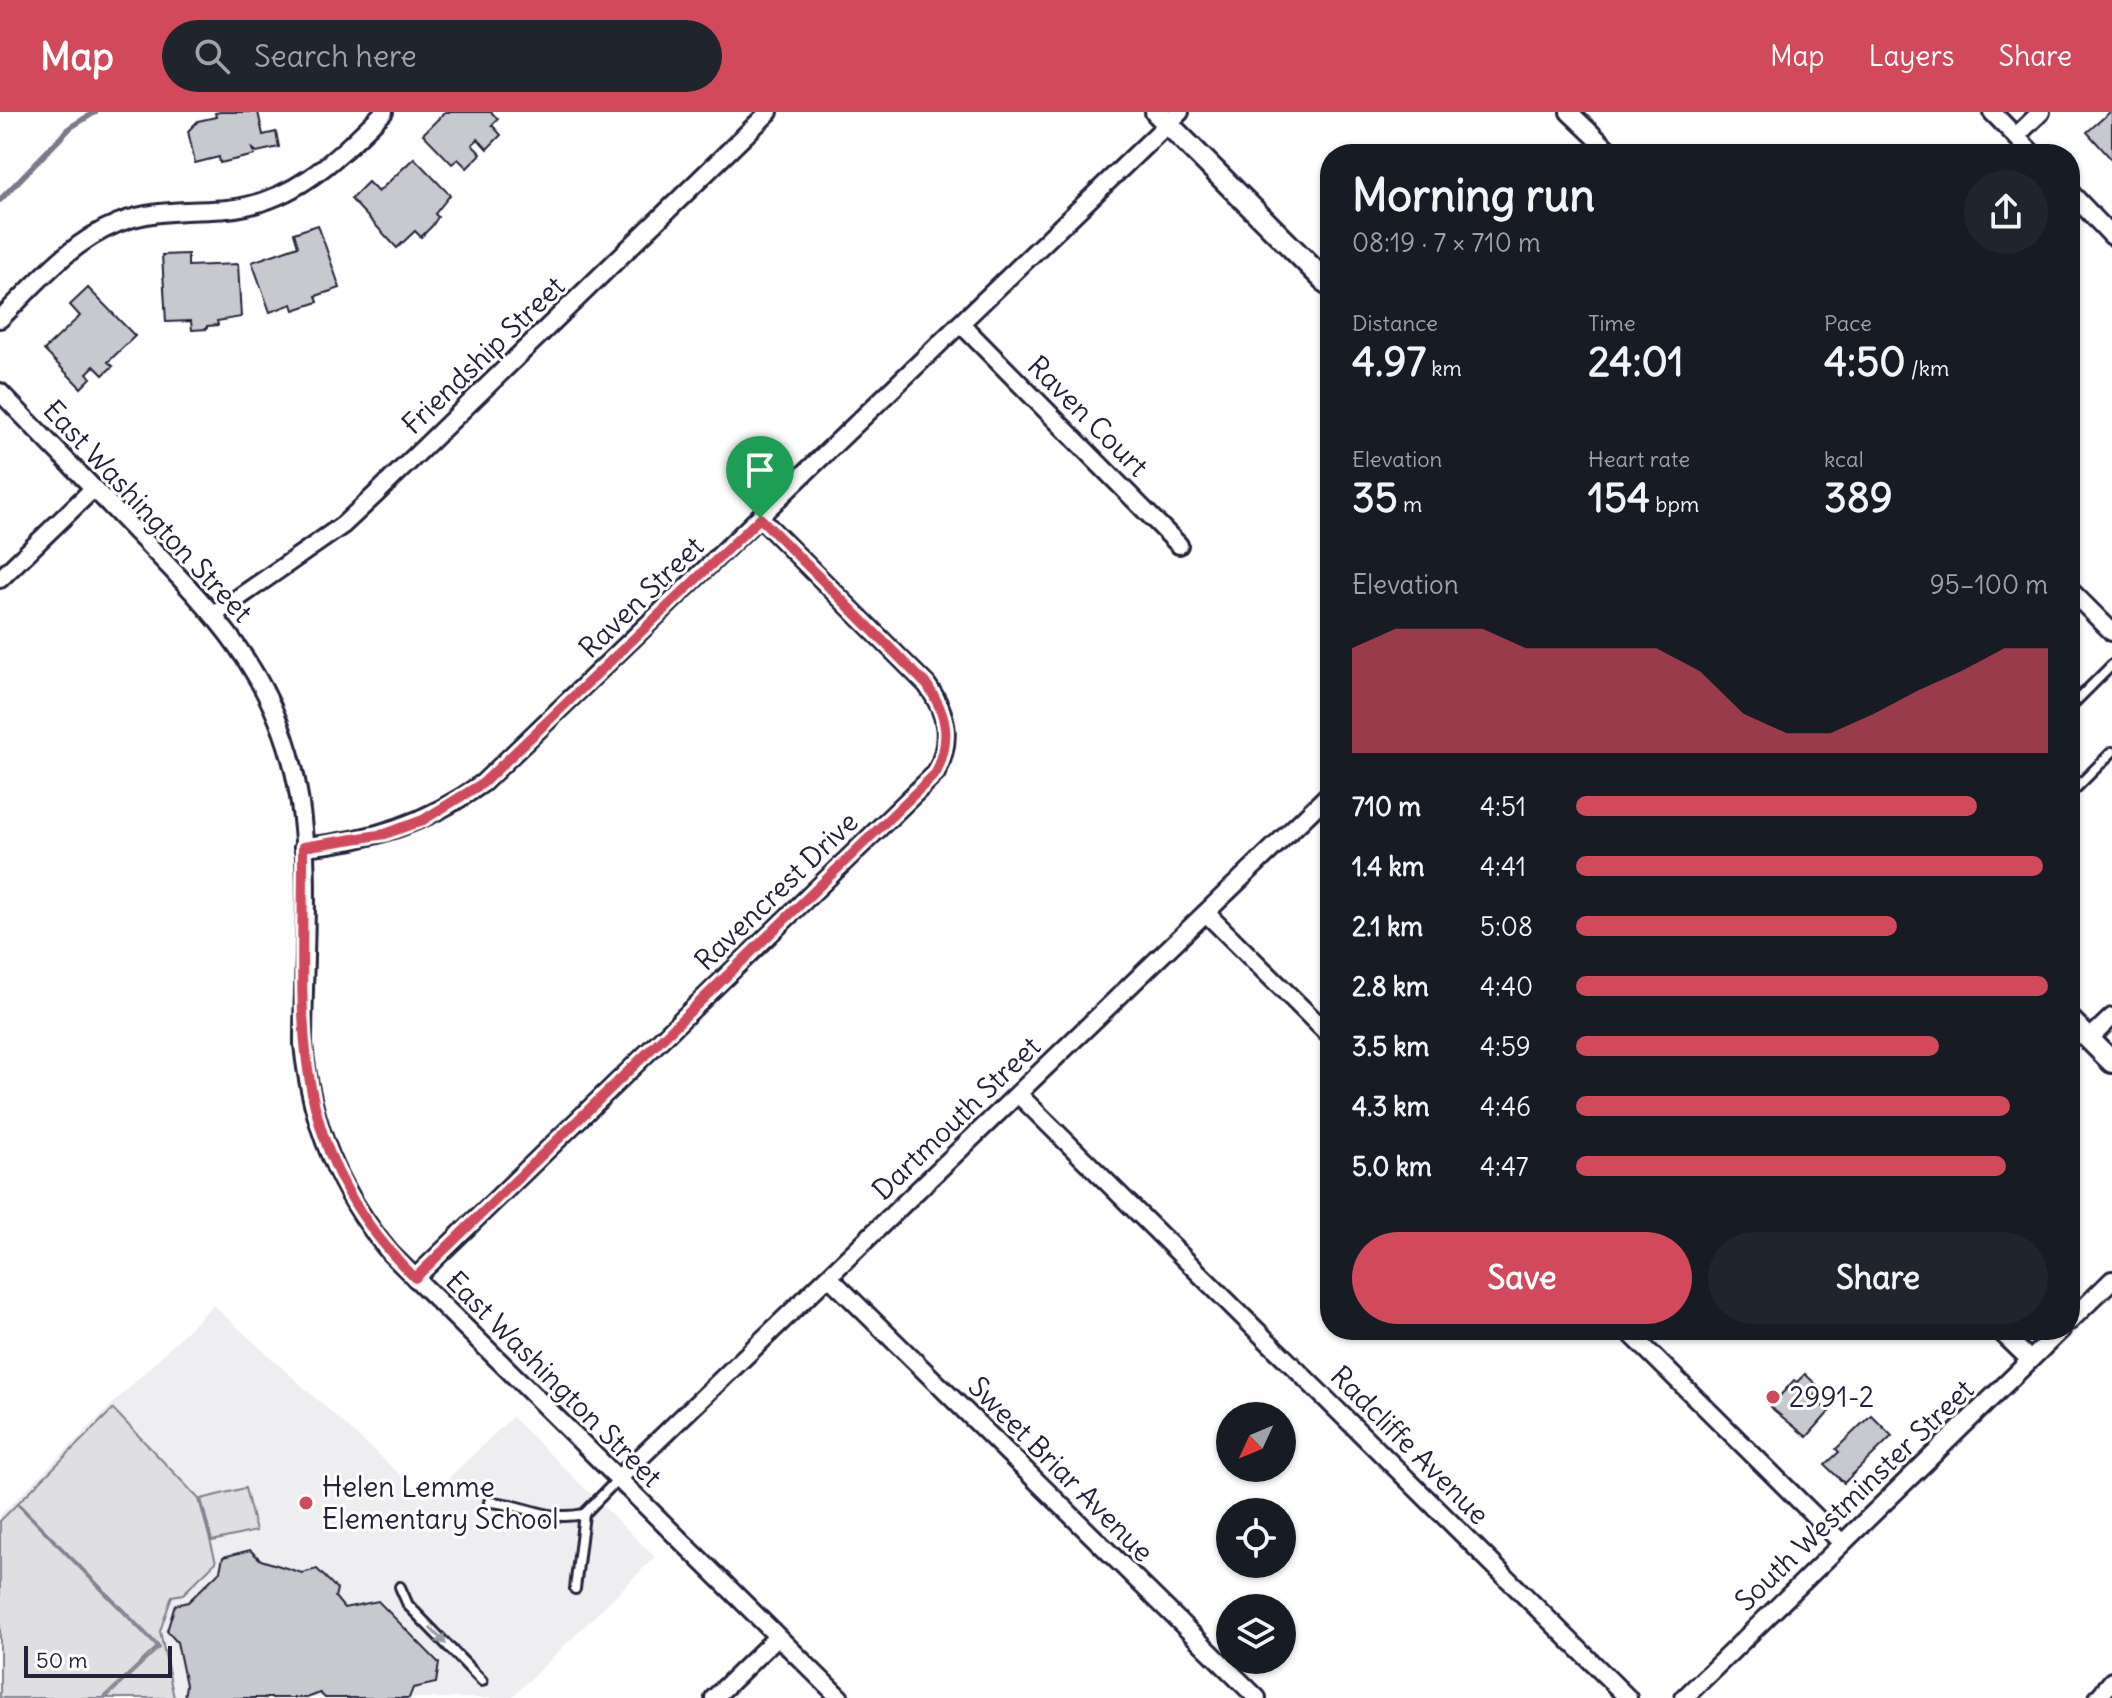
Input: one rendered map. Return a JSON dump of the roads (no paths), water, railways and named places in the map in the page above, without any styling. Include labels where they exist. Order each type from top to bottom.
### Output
[{"type":"street","points":[[0,319],[61,259],[98,232],[142,215],[228,209],[283,195],[330,165],[384,112]]},
{"type":"street","name":"Friendship Street","points":[[215,614],[343,525],[769,112]]},
{"type":"street","points":[[1569,112],[1603,144]]},
{"type":"street","points":[[1992,112],[2024,144]]},
{"type":"street","points":[[2016,136],[2041,112]]},
{"type":"street","points":[[1168,116],[1320,276]]},
{"type":"street","name":"Raven Street","points":[[303,847],[385,834],[423,820],[483,783],[961,324],[1168,116]]},
{"type":"street","points":[[2080,202],[2112,236]]},
{"type":"street","name":"Raven Court","points":[[961,324],[1179,545]]},
{"type":"street","name":"East Washington Street","points":[[0,392],[215,614],[252,666],[283,735],[296,784],[303,847],[303,1044],[317,1124],[352,1201],[368,1227],[415,1278],[840,1698]]},
{"type":"street","points":[[0,579],[94,488]]},
{"type":"street","name":"Ravencrest Drive","points":[[415,1278],[936,773],[944,756],[946,721],[927,685],[760,518]]},
{"type":"street","points":[[2080,600],[2112,632]]},
{"type":"street","name":"Dartmouth Street","points":[[618,1479],[1320,803]]},
{"type":"street","points":[[1206,913],[1320,1026]]},
{"type":"street","points":[[2089,1039],[2112,1017]]},
{"type":"street","points":[[2080,1030],[2112,1062]]},
{"type":"street","name":"Radcliffe Avenue","points":[[1018,1094],[1628,1698]]},
{"type":"street","name":"Sweet Briar Avenue","points":[[829,1277],[1257,1698]]},
{"type":"street","points":[[2080,1311],[2112,1280]]},
{"type":"street","points":[[1637,1340],[1842,1543]]},
{"type":"street","points":[[2009,1340],[2030,1360]]},
{"type":"street","name":"South Westminster Street","points":[[1684,1698],[2051,1340]]},
{"type":"street","points":[[714,1698],[777,1637]]},
{"type":"street","points":[[2098,1698],[2112,1681]]},
{"type":"lane","points":[[2080,697],[2112,665]]},
{"type":"lane","points":[[2080,784],[2112,752]]},
{"type":"lane","points":[[575,1589],[584,1514],[618,1479]]},
{"type":"lane","points":[[489,1502],[508,1503],[549,1518],[584,1514]]},
{"type":"lane","points":[[400,1587],[408,1605],[482,1681]]},
{"type":"waterway","points":[[0,200],[71,127],[95,112]]},
{"type":"place","name":"2991-2","points":[[1773,1397]]},
{"type":"place","name":"Helen Lemme Elementary School","points":[[306,1503]]}]
